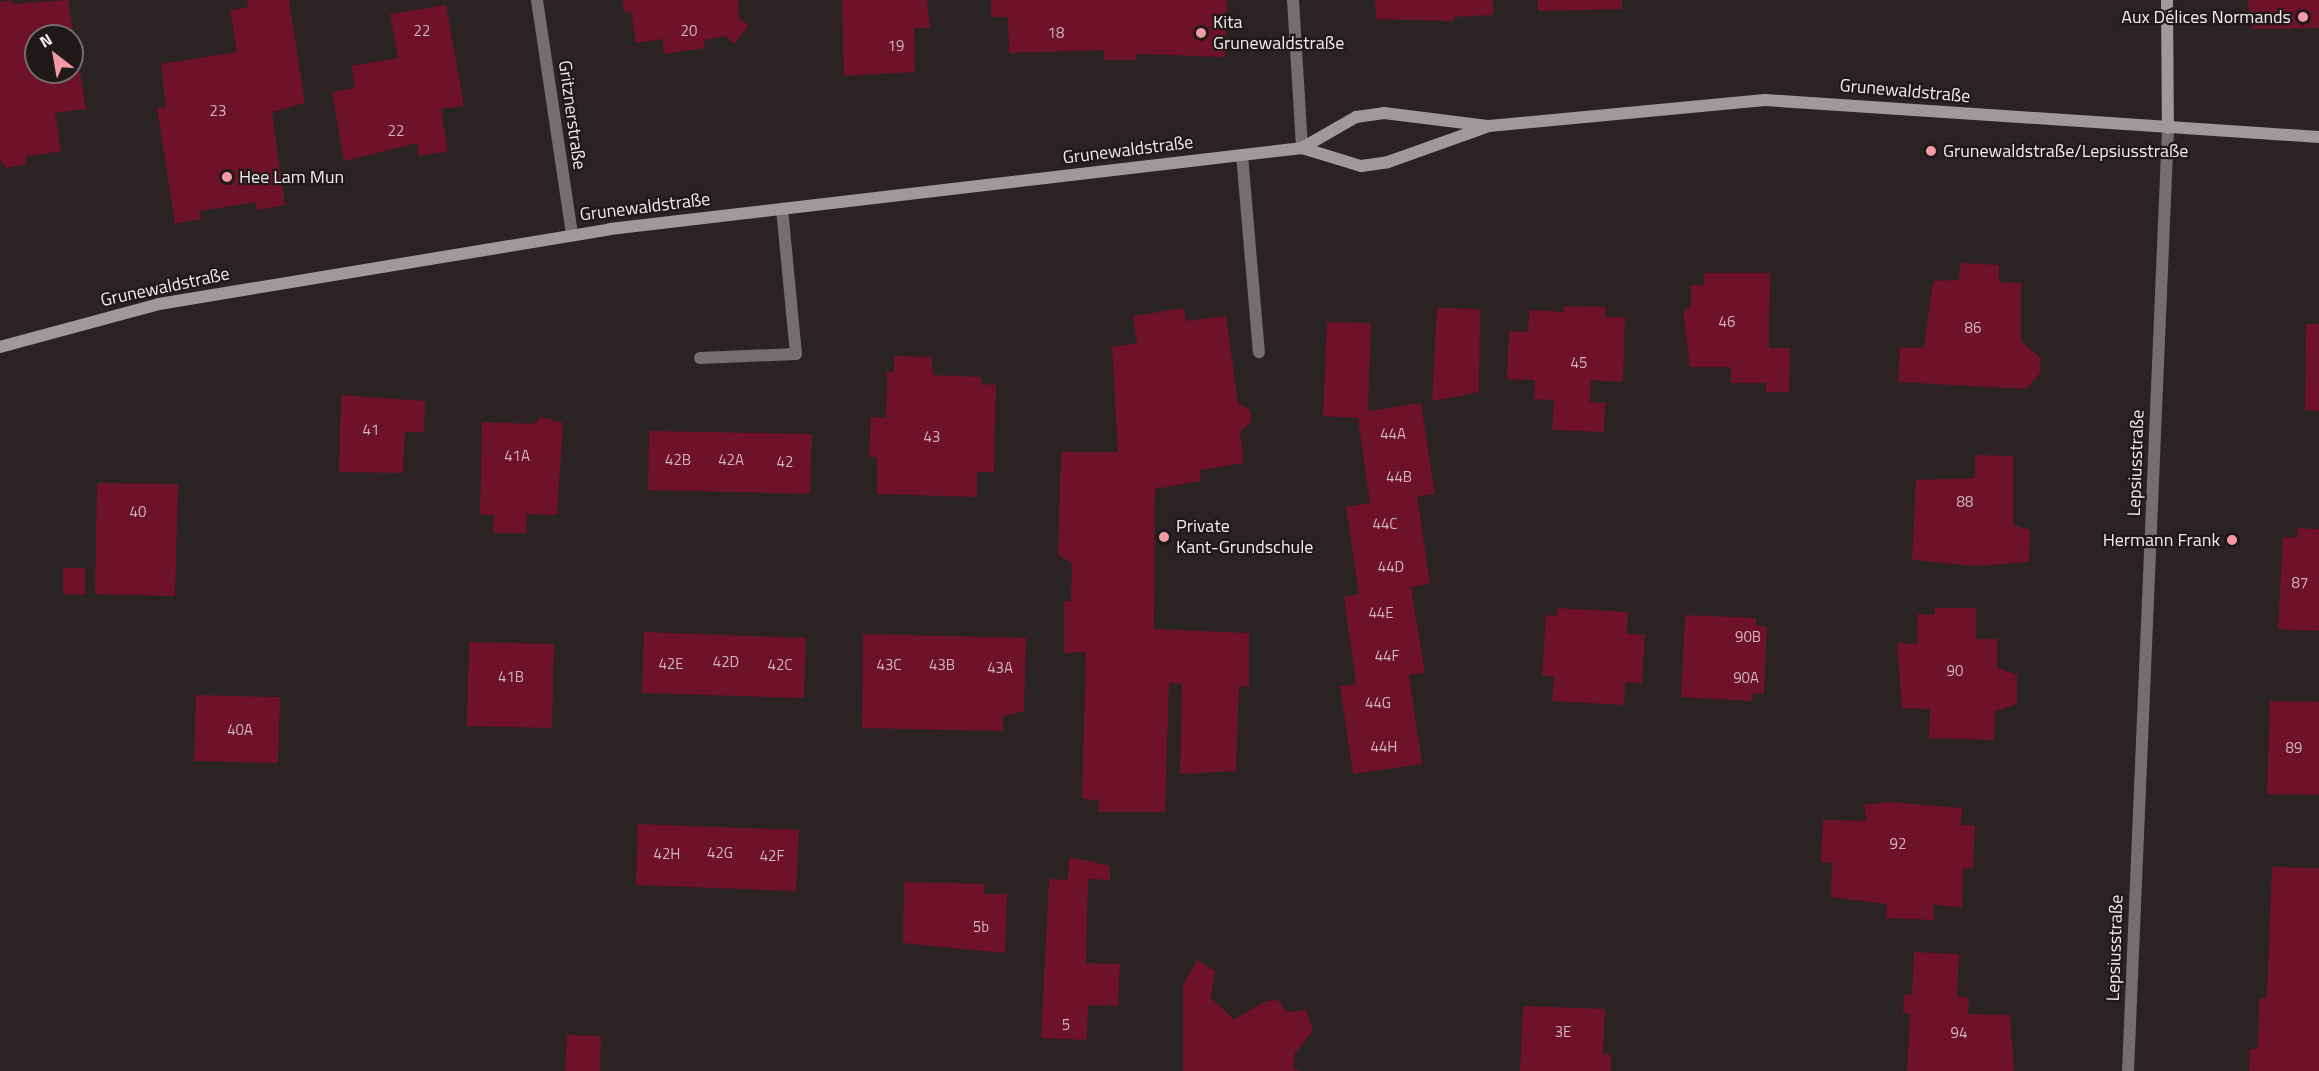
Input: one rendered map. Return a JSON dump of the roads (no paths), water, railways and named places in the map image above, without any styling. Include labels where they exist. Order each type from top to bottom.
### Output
[{"type":"main road","name":"Lepsiusstraße","points":[[2167,0],[2168,128]]},
{"type":"main road","name":"Grunewaldstraße","points":[[0,347],[159,304],[572,235],[1302,148],[1356,117],[1384,113],[1489,126],[1781,100],[2319,137]]},
{"type":"main road","name":"Grunewaldstraße","points":[[1302,148],[1361,166],[1388,162],[1489,126]]},
{"type":"street","name":"Gritznerstraße","points":[[537,0],[572,235]]},
{"type":"street","points":[[1293,0],[1302,148]]},
{"type":"street","name":"Lepsiusstraße","points":[[2128,1071],[2168,128]]},
{"type":"street","points":[[1242,155],[1259,352]]},
{"type":"street","points":[[700,358],[796,354],[782,209]]},
{"type":"place","name":"Aux Délices Normands","points":[[2303,17]]},
{"type":"place","name":"Kita Grunewaldstraße","points":[[1201,33]]},
{"type":"place","name":"Grunewaldstraße/Lepsiusstraße","points":[[1931,151]]},
{"type":"place","name":"Hee Lam Mun","points":[[227,177]]},
{"type":"place","name":"Private Kant-Grundschule","points":[[1164,537]]},
{"type":"place","name":"Hermann Frank","points":[[2232,540]]}]
